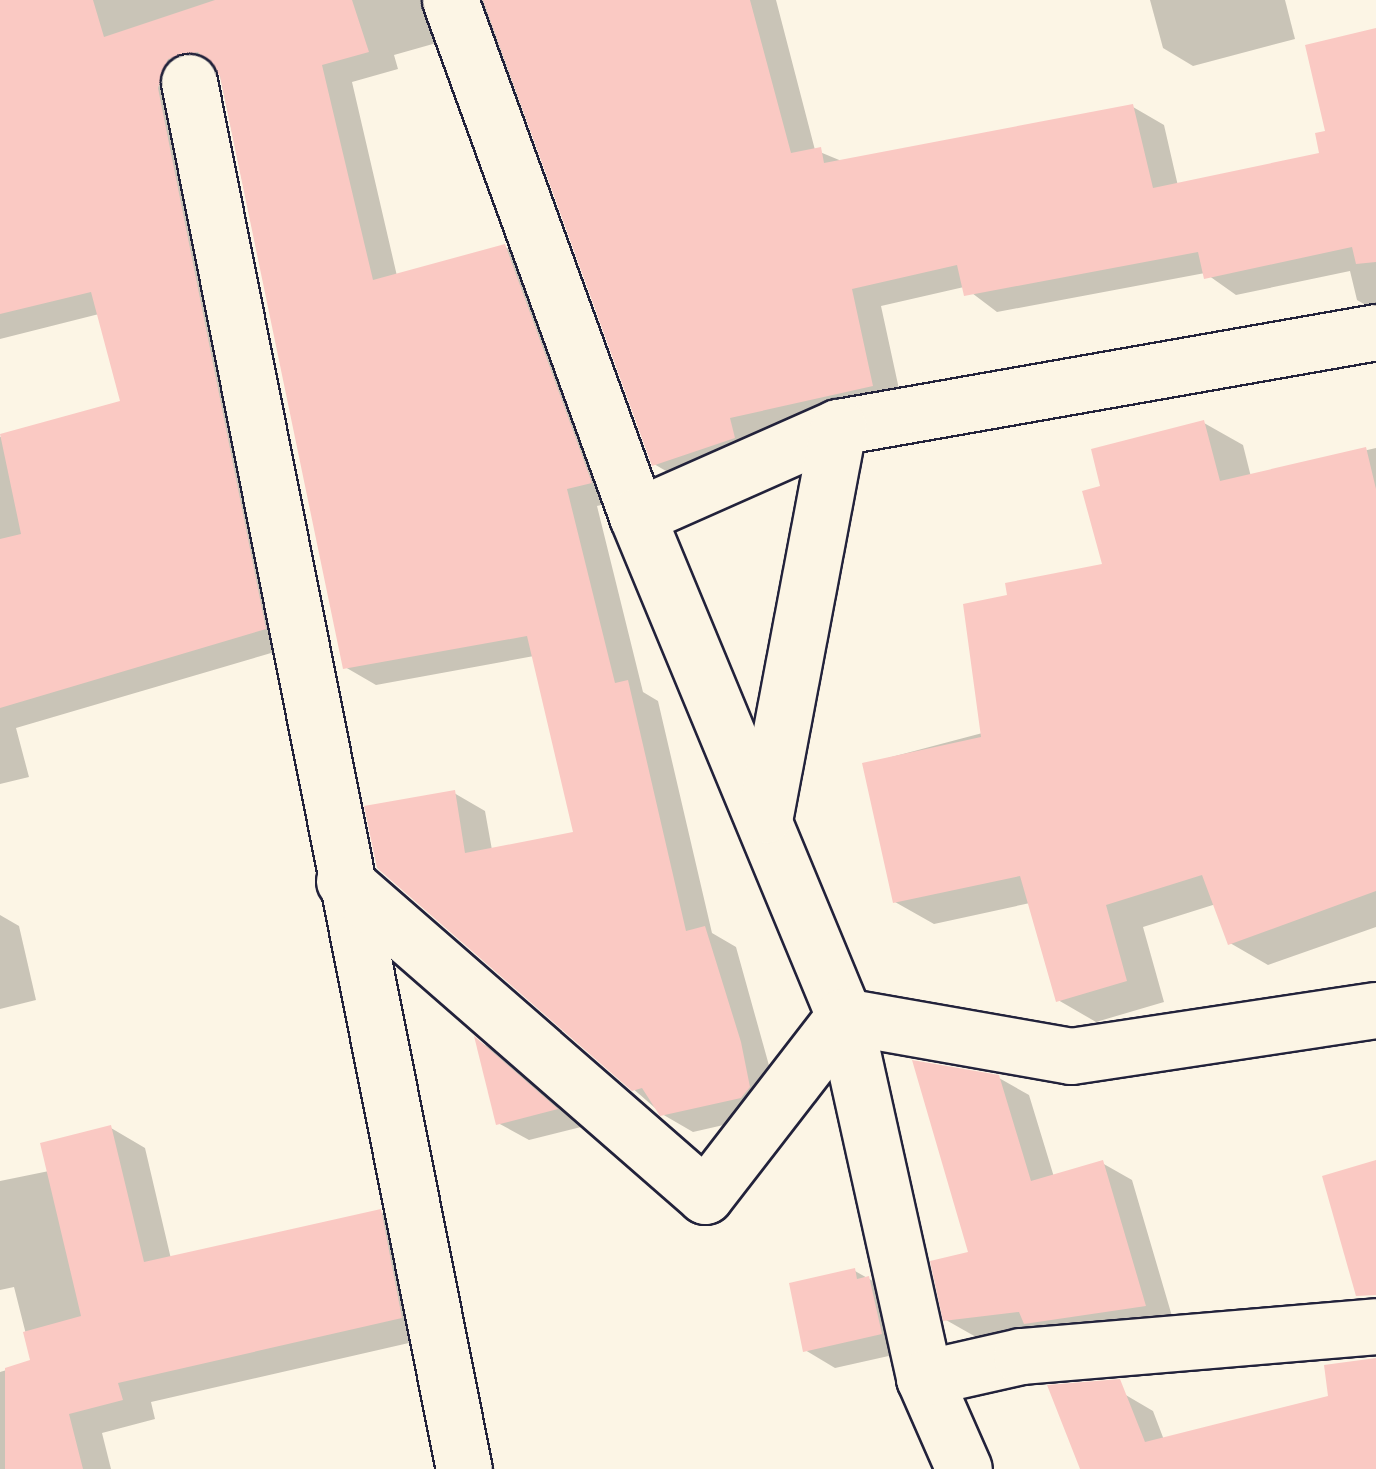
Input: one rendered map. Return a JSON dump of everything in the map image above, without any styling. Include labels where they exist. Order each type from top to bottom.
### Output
[{"type":"street","points":[[450,0],[638,516],[765,815],[844,1016],[924,1378],[964,1469]]},
{"type":"street","points":[[189,82],[344,881],[464,1469]]},
{"type":"street","points":[[638,516],[838,427],[1376,332]]},
{"type":"street","points":[[765,815],[838,427]]},
{"type":"street","points":[[344,881],[705,1196],[844,1016]]},
{"type":"street","points":[[844,1016],[1071,1056],[1376,1010]]},
{"type":"street","points":[[924,1378],[1021,1356],[1376,1326]]},
{"type":"building","points":[[0,0],[93,0],[104,37],[215,0],[352,0],[369,52],[322,65],[373,280],[505,244],[592,483],[567,489],[615,683],[628,680],[686,931],[705,926],[741,1042],[750,1087],[741,1098],[660,1116],[642,1088],[632,1091],[377,868],[364,806],[455,790],[465,853],[573,832],[527,636],[343,669],[220,76],[198,52],[168,59],[158,88],[266,629],[0,708],[0,539],[21,534],[0,434],[120,401],[91,292],[0,314]]},
{"type":"building","points":[[483,0],[750,0],[791,153],[821,147],[824,163],[1133,104],[1153,188],[1319,153],[1315,133],[1325,131],[1305,45],[1376,28],[1376,262],[1356,264],[1352,247],[1204,279],[1198,252],[964,296],[957,265],[852,289],[873,386],[730,418],[735,438],[652,466]]},
{"type":"building","points":[[1204,420],[1220,481],[1366,447],[1376,489],[1376,891],[1228,945],[1202,875],[1106,905],[1127,981],[1056,1002],[1020,876],[893,903],[862,763],[981,737],[963,604],[1007,595],[1005,583],[1102,564],[1082,491],[1100,486],[1091,449]]},
{"type":"building","points":[[474,1036],[558,1109],[496,1125]]},
{"type":"building","points":[[912,1060],[999,1075],[1031,1181],[1103,1160],[1146,1306],[1024,1324],[1019,1312],[943,1321],[930,1261],[968,1252]]},
{"type":"building","points":[[111,1125],[144,1262],[381,1209],[402,1318],[118,1383],[123,1400],[69,1414],[83,1469],[5,1469],[5,1368],[30,1360],[23,1332],[81,1316],[40,1143]]},
{"type":"building","points":[[1376,1160],[1376,1295],[1356,1296],[1322,1176]]},
{"type":"building","points":[[855,1268],[857,1279],[869,1276],[882,1334],[803,1352],[789,1283]]},
{"type":"building","points":[[1376,1358],[1376,1469],[1080,1469],[1047,1385],[1120,1379],[1145,1442],[1328,1396],[1324,1365]]}]
